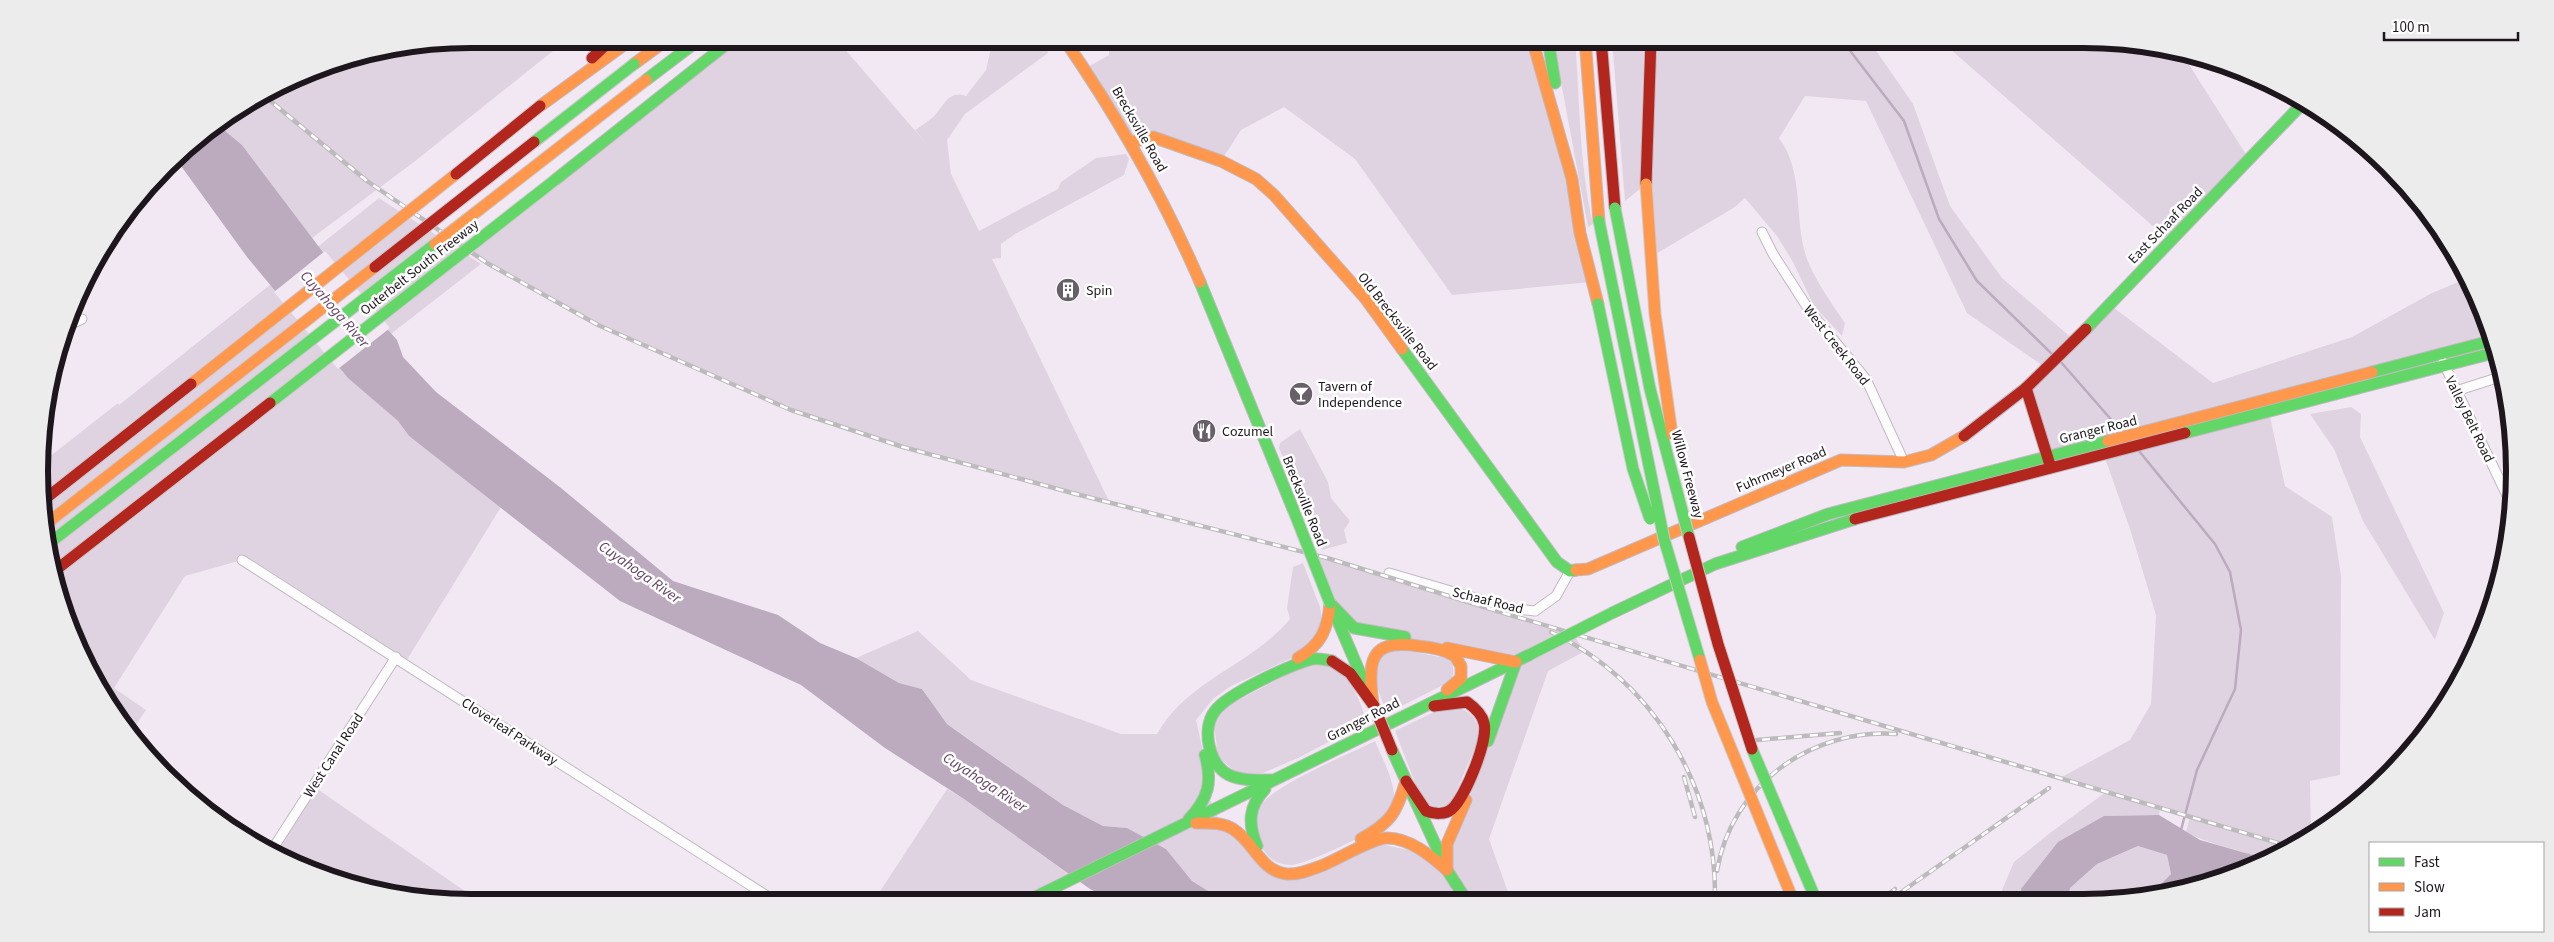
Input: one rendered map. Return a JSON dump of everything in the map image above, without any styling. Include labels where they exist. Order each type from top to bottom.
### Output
[{"type":"main road","points":[[540,106],[602,48]]},
{"type":"main road","points":[[48,498],[252,338],[540,106],[621,48]]},
{"type":"main road","points":[[50,521],[656,48]]},
{"type":"main road","points":[[53,540],[688,48]]},
{"type":"main road","name":"Outerbelt South Freeway","points":[[59,568],[722,48]]},
{"type":"main road","name":"Brecksville Road","points":[[1070,48],[1101,92],[1132,142],[1162,197],[1194,266],[1330,604],[1392,750],[1447,870],[1462,894]]},
{"type":"main road","points":[[1535,48],[1572,179]]},
{"type":"main road","points":[[1550,48],[1580,233],[1598,304],[1633,469],[1712,702],[1791,894]]},
{"type":"main road","points":[[1586,48],[1599,221],[1664,539],[1712,702]]},
{"type":"main road","name":"Willow Freeway","points":[[1602,48],[1615,208],[1650,389],[1718,644],[1761,772],[1813,894]]},
{"type":"main road","points":[[1651,48],[1646,133],[1649,258],[1663,380],[1674,445],[1718,644]]},
{"type":"main road","points":[[1649,90],[1656,48]]},
{"type":"main road","name":"East Schaaf Road","points":[[2046,368],[2299,107]]},
{"type":"main road","name":"Old Brecksville Road","points":[[1132,142],[1153,137],[1213,157],[1256,179],[1274,195],[1365,298],[1557,562],[1570,571]]},
{"type":"main road","name":"Granger Road","points":[[2442,361],[2486,343]]},
{"type":"main road","name":"Granger Road","points":[[1048,894],[1074,878],[1715,564],[1750,543],[1828,514],[2048,456],[2156,429],[2202,423],[2442,361],[2490,353]]},
{"type":"main road","name":"Fuhrmeyer Road","points":[[1570,571],[1588,569],[1841,460],[1904,462],[1930,456],[1959,440],[2026,388],[2046,368]]},
{"type":"main road","points":[[2026,388],[2051,468]]},
{"type":"main road","name":"Granger Road","points":[[1715,564],[1831,526],[2164,439],[2202,423]]},
{"type":"main road","points":[[1828,514],[1831,526]]},
{"type":"main road","points":[[1330,604],[1354,628],[1516,662],[1464,806],[1447,844],[1447,870]]},
{"type":"main road","points":[[1184,824],[1204,802],[1211,784],[1200,734],[1204,714],[1224,694],[1314,649],[1328,630],[1330,604]]},
{"type":"main road","points":[[1374,706],[1370,678],[1371,661],[1383,647],[1398,642],[1450,653],[1460,664],[1462,672],[1458,682],[1418,708]]},
{"type":"main road","points":[[1275,780],[1242,780],[1226,774],[1216,764],[1207,735],[1216,709],[1230,698],[1288,669],[1314,659],[1326,658],[1349,671],[1374,706]]},
{"type":"main road","points":[[1406,780],[1426,812],[1442,813],[1452,810],[1461,797],[1484,739],[1485,725],[1478,711],[1467,702],[1418,708]]},
{"type":"main road","points":[[1275,780],[1252,804],[1249,819],[1250,830],[1259,851],[1271,862],[1292,868],[1317,861],[1386,825],[1395,816],[1406,780]]},
{"type":"main road","points":[[1184,824],[1220,822],[1234,828],[1245,838],[1264,864],[1279,873],[1301,873],[1386,838],[1399,840],[1420,848],[1447,870]]},
{"type":"street","name":"West Creek Road","points":[[1762,232],[1773,254],[1809,310],[1866,378],[1904,462]]},
{"type":"street","points":[[75,323],[82,320]]},
{"type":"street","name":"Valley Belt Road","points":[[2442,361],[2506,494]]},
{"type":"street","points":[[2456,391],[2496,378]]},
{"type":"street","name":"Cloverleaf Parkway","points":[[242,560],[764,894]]},
{"type":"street","name":"Schaaf Road","points":[[1389,573],[1509,608],[1535,611],[1556,596],[1570,571]]},
{"type":"street","name":"West Canal Road","points":[[274,846],[396,658]]},
{"type":"shaded area","points":[[443,48],[557,48],[414,162],[312,238],[242,145],[222,128],[259,104],[284,91],[335,70],[388,56]]},
{"type":"shaded area","points":[[730,48],[844,48],[930,148],[915,130],[933,117],[951,96],[966,96],[986,70],[991,48],[1047,48],[1048,53],[965,114],[947,140],[951,174],[979,231],[1058,189],[1061,182],[1096,158],[1126,154],[1129,159],[1124,175],[1015,234],[1001,244],[1001,258],[992,259],[1110,503],[903,447],[791,410],[598,325],[487,263],[464,247]]},
{"type":"shaded area","points":[[1109,48],[1534,48],[1592,282],[1452,295],[1355,159],[1284,107],[1241,130],[1221,161],[1153,137],[1132,142],[1086,68],[1109,55]]},
{"type":"shaded area","points":[[1555,48],[1576,48],[1582,155],[1593,224],[1588,227]]},
{"type":"shaded area","points":[[1613,48],[1644,48],[1640,189],[1625,201]]},
{"type":"shaded area","points":[[1657,48],[1874,48],[1913,104],[1950,206],[2002,278],[2074,340],[2109,304],[2213,383],[2352,337],[2432,293],[2461,281],[2486,342],[2269,412],[2285,486],[2332,517],[2341,576],[2340,775],[2310,781],[2311,828],[2295,838],[2256,857],[2205,841],[2186,832],[2190,817],[2160,808],[2159,815],[2105,816],[2021,889],[2021,894],[2002,894],[2002,890],[2014,862],[2106,792],[2060,778],[2130,740],[2151,704],[2156,615],[2130,529],[2104,455],[2048,456],[2026,388],[2046,368],[1967,313],[1866,101],[1805,96],[1779,138],[1787,150],[1792,164],[1804,249],[1821,288],[1845,323],[1842,336],[1814,306],[1793,262],[1777,236],[1745,198],[1735,207],[1649,258]]},
{"type":"shaded area","points":[[2111,48],[2186,61],[2249,159],[2170,241],[1950,49]]},
{"type":"shaded area","points":[[379,198],[481,264],[342,372],[398,421],[409,436],[501,507],[405,663],[242,560],[185,576],[114,688],[146,710],[134,728],[104,683],[91,658],[70,607],[56,554],[48,499],[48,458],[118,403],[119,405]]},
{"type":"shaded area","points":[[2351,407],[2361,414],[2360,437],[2444,613],[2435,640],[2363,521],[2334,449],[2310,414]]},
{"type":"shaded area","points":[[1300,429],[1328,482],[1331,498],[1350,521],[1344,530],[1347,543],[1322,550],[1279,448],[1280,443]]},
{"type":"shaded area","points":[[1312,554],[1572,633],[1585,651],[1548,671],[1489,839],[1509,894],[1213,894],[1192,881],[1166,849],[1127,828],[1103,826],[1063,805],[947,724],[922,689],[899,683],[856,658],[918,631],[971,680],[1121,734],[1157,734],[1170,715],[1185,700],[1202,686],[1257,649],[1275,635],[1290,619],[1287,608],[1293,567],[1303,563],[1320,607],[1322,620],[1317,633],[1305,652],[1231,686],[1213,699],[1196,720],[1203,751],[1208,795],[1220,822],[1279,873],[1372,842],[1448,859],[1516,663],[1354,628],[1330,603]]},
{"type":"shaded area","points":[[1393,648],[1451,659],[1453,671],[1451,679],[1449,682],[1388,713],[1378,688],[1374,668],[1378,658]]},
{"type":"shaded area","points":[[1326,664],[1342,675],[1353,688],[1367,722],[1298,758],[1263,773],[1238,774],[1218,757],[1214,724],[1225,707],[1302,667]]},
{"type":"shaded area","points":[[1461,708],[1475,719],[1480,736],[1451,804],[1432,808],[1421,798],[1395,731],[1438,710]]},
{"type":"shaded area","points":[[1375,741],[1391,781],[1394,798],[1392,808],[1381,823],[1348,843],[1298,864],[1278,863],[1268,856],[1259,841],[1256,827],[1257,814],[1262,803],[1272,794],[1300,777]]},
{"type":"shaded area","points":[[313,786],[469,894],[416,891],[361,880],[309,862],[274,846]]},
{"type":"shaded area","points":[[947,789],[964,799],[1074,878],[1041,894],[878,894]]},
{"type":"shaded area","points":[[2138,846],[2167,855],[2171,874],[2160,887],[2111,894],[2069,894],[2070,888],[2097,864]]},
{"type":"water","name":"Cuyahoga River","points":[[222,128],[242,145],[347,284],[397,340],[403,357],[436,392],[561,488],[673,581],[778,615],[820,643],[856,658],[899,683],[922,689],[947,724],[968,739],[1063,805],[1103,826],[1127,828],[1166,849],[1192,881],[1213,894],[1100,894],[964,799],[885,748],[801,685],[620,601],[409,436],[398,421],[348,378],[247,257],[180,164]]},
{"type":"water","points":[[2159,815],[2200,840],[2257,857],[2219,872],[2160,887],[2171,874],[2167,855],[2138,846],[2097,864],[2070,888],[2069,894],[2021,894],[2021,889],[2058,842],[2104,816]]},
{"type":"pier","points":[[325,251],[390,328],[338,369],[274,292]]},
{"type":"waterway","points":[[1848,48],[1904,121],[1939,219],[1977,281],[2054,356]]},
{"type":"waterway","points":[[2060,361],[2122,432]]},
{"type":"waterway","points":[[2139,451],[2215,544],[2230,572],[2241,630],[2235,689],[2197,770],[2181,830]]},
{"type":"railway","points":[[268,99],[367,181],[487,263],[598,325],[791,410],[903,447],[1076,494],[1327,558],[1497,611],[2283,844]]},
{"type":"railway","points":[[1551,632],[1588,653],[1620,679],[1649,709],[1672,742],[1691,778],[1705,817],[1713,858],[1715,894]]},
{"type":"railway","points":[[1746,741],[1840,733]]},
{"type":"railway","points":[[1717,871],[1725,840],[1739,812],[1758,788],[1780,768],[1806,752],[1835,741],[1865,735],[1896,734]]},
{"type":"railway","points":[[1684,777],[1695,817]]},
{"type":"railway","points":[[1899,894],[2049,788]]},
{"type":"railway","points":[[1888,894],[1895,889]]},
{"type":"traffic: fast","points":[[646,80],[688,48]]},
{"type":"traffic: fast","points":[[555,180],[722,48]]},
{"type":"traffic: fast","points":[[1549,48],[1555,83]]},
{"type":"traffic: fast","points":[[534,142],[634,64]]},
{"type":"traffic: fast","points":[[2086,329],[2299,107]]},
{"type":"traffic: fast","points":[[270,403],[555,180]]},
{"type":"traffic: fast","points":[[1615,208],[1650,389],[1689,537]]},
{"type":"traffic: fast","points":[[1599,221],[1664,539],[1700,660]]},
{"type":"traffic: fast","points":[[53,540],[435,244]]},
{"type":"traffic: fast","points":[[1200,282],[1293,509]]},
{"type":"traffic: fast","points":[[1598,304],[1633,469],[1650,519]]},
{"type":"traffic: fast","points":[[2372,372],[2486,342]]},
{"type":"traffic: fast","points":[[1402,349],[1557,562],[1570,571],[1576,570]]},
{"type":"traffic: fast","points":[[2185,433],[2490,354]]},
{"type":"traffic: fast","points":[[1742,547],[1828,514],[2108,441]]},
{"type":"traffic: fast","points":[[1293,509],[1330,603]]},
{"type":"traffic: fast","points":[[1612,613],[1715,564],[1855,519]]},
{"type":"traffic: fast","points":[[1330,603],[1354,628],[1405,637]]},
{"type":"traffic: fast","points":[[1334,612],[1363,680]]},
{"type":"traffic: fast","points":[[1529,655],[1612,613]]},
{"type":"traffic: fast","points":[[1041,894],[1529,655]]},
{"type":"traffic: fast","points":[[1271,780],[1250,780],[1229,775],[1216,763],[1209,746],[1208,737],[1208,727],[1215,711],[1232,696],[1276,673],[1313,659],[1332,661]]},
{"type":"traffic: fast","points":[[1488,741],[1516,662]]},
{"type":"traffic: fast","points":[[1752,749],[1813,894]]},
{"type":"traffic: fast","points":[[1392,750],[1447,870],[1462,894]]},
{"type":"traffic: fast","points":[[1189,819],[1201,804],[1207,790],[1209,774],[1205,755]]},
{"type":"traffic: fast","points":[[1257,846],[1252,830],[1251,816],[1255,802],[1265,789]]},
{"type":"traffic: slow","points":[[540,106],[620,48]]},
{"type":"traffic: slow","points":[[634,64],[656,48]]},
{"type":"traffic: slow","points":[[1070,48],[1138,157],[1171,219],[1200,282]]},
{"type":"traffic: slow","points":[[1535,48],[1572,179],[1580,233],[1598,304]]},
{"type":"traffic: slow","points":[[1586,48],[1599,221]]},
{"type":"traffic: slow","points":[[435,244],[646,80]]},
{"type":"traffic: slow","points":[[1132,142],[1153,137],[1221,161],[1256,179],[1274,195],[1365,298],[1402,349]]},
{"type":"traffic: slow","points":[[191,384],[456,174]]},
{"type":"traffic: slow","points":[[1646,184],[1655,314],[1672,434]]},
{"type":"traffic: slow","points":[[50,521],[375,267]]},
{"type":"traffic: slow","points":[[2108,441],[2372,372]]},
{"type":"traffic: slow","points":[[1576,570],[1588,569],[1841,460],[1904,462],[1931,455],[1964,436]]},
{"type":"traffic: slow","points":[[1298,658],[1318,642],[1325,628],[1330,603]]},
{"type":"traffic: slow","points":[[1373,704],[1371,689],[1372,666],[1380,650],[1389,646],[1427,647],[1442,650],[1455,656],[1461,666],[1461,678],[1447,690]]},
{"type":"traffic: slow","points":[[1447,648],[1516,662]]},
{"type":"traffic: slow","points":[[1700,660],[1712,702],[1791,894]]},
{"type":"traffic: slow","points":[[1361,839],[1386,822],[1391,816],[1399,802],[1406,781]]},
{"type":"traffic: slow","points":[[1447,870],[1447,844],[1466,800]]},
{"type":"traffic: slow","points":[[1196,823],[1220,824],[1233,829],[1270,868],[1287,874],[1313,869],[1373,842],[1387,838],[1412,844],[1447,870]]},
{"type":"traffic: jam","points":[[592,58],[603,48]]},
{"type":"traffic: jam","points":[[1602,48],[1615,208]]},
{"type":"traffic: jam","points":[[1646,184],[1651,48]]},
{"type":"traffic: jam","points":[[456,174],[540,106]]},
{"type":"traffic: jam","points":[[375,267],[534,142]]},
{"type":"traffic: jam","points":[[1964,436],[2026,388],[2086,329]]},
{"type":"traffic: jam","points":[[48,497],[191,384]]},
{"type":"traffic: jam","points":[[2026,388],[2050,465]]},
{"type":"traffic: jam","points":[[59,568],[270,403]]},
{"type":"traffic: jam","points":[[1855,519],[2185,433]]},
{"type":"traffic: jam","points":[[1689,537],[1718,644],[1752,749]]},
{"type":"traffic: jam","points":[[1332,661],[1350,673],[1374,706]]},
{"type":"traffic: jam","points":[[1406,781],[1426,811],[1436,813],[1449,811],[1463,793],[1480,755],[1485,731],[1483,720],[1475,708],[1467,702],[1434,706]]},
{"type":"traffic: jam","points":[[1374,706],[1392,750]]},
{"type":"place","name":"Spin","points":[[1068,290]]},
{"type":"place","name":"Tavern of Independence","points":[[1301,394]]},
{"type":"place","name":"Cozumel","points":[[1204,431]]}]
